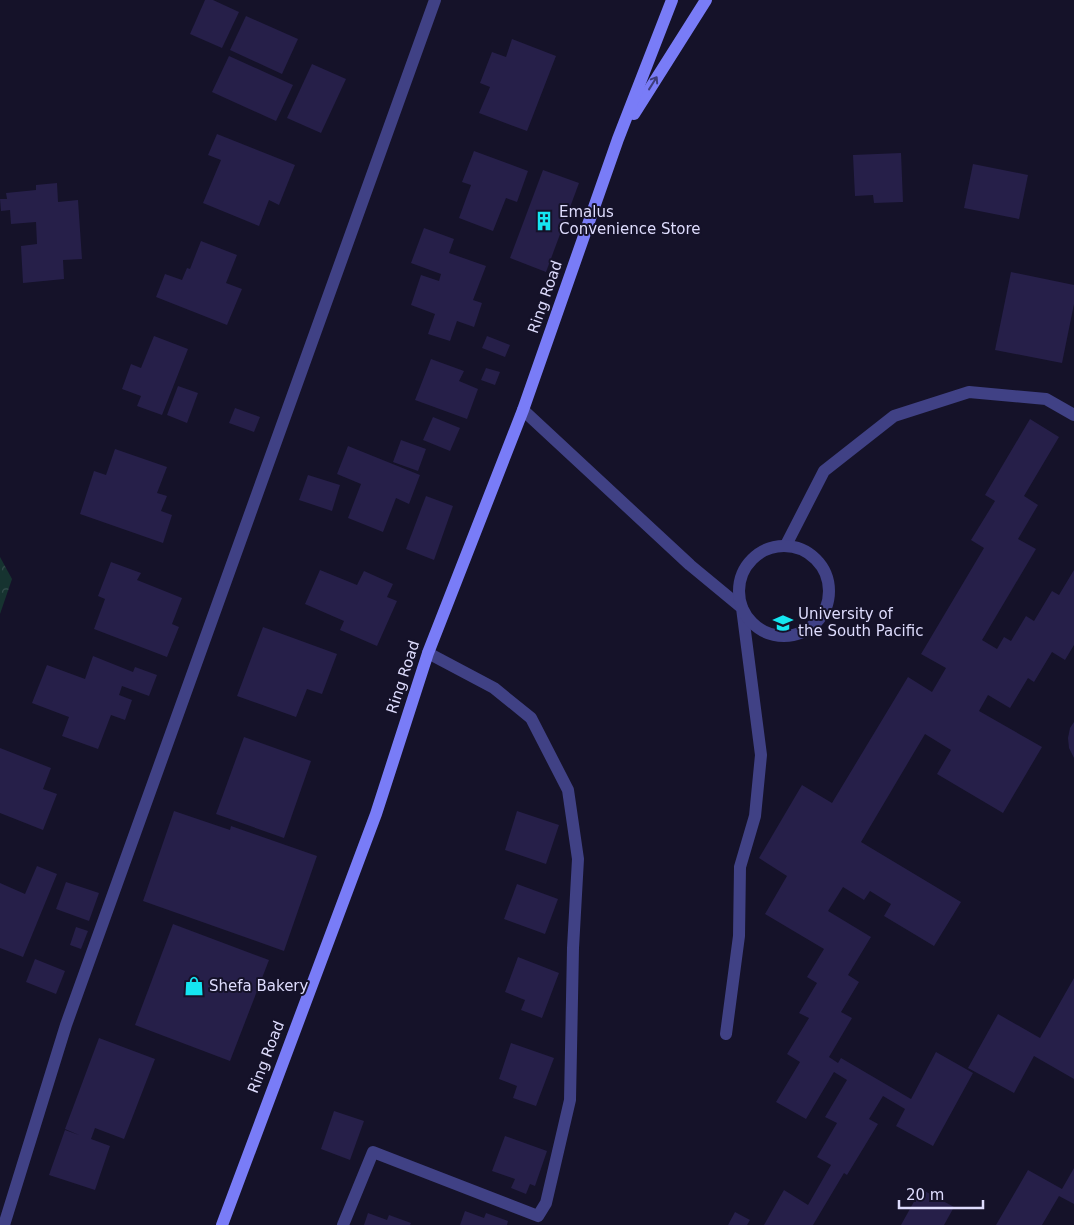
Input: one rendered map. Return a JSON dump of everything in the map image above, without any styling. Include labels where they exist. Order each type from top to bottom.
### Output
[{"type":"main road","name":"Ring Road","points":[[222,1225],[376,814],[428,652],[523,410],[618,140],[672,0]]},
{"type":"main road","name":"Ring Road","points":[[618,140],[706,0]]},
{"type":"street","points":[[4,1225],[66,1025],[435,0]]},
{"type":"street","points":[[786,545],[824,471],[894,416],[969,392],[1046,400],[1074,415]]},
{"type":"street","points":[[523,410],[690,565],[742,608],[752,623],[766,633],[783,637],[801,634],[816,624],[826,609],[830,592],[827,574],[818,559],[803,549],[786,545],[768,548],[753,558],[743,573],[739,590],[742,608],[761,755],[755,816],[740,867],[739,936],[726,1034]]},
{"type":"street","points":[[343,1225],[373,1152],[538,1216],[546,1203],[570,1100],[573,948],[578,859],[568,790],[530,718],[494,688],[428,652]]},
{"type":"green space","points":[[0,557],[12,579],[0,614]]},
{"type":"building","points":[[205,0],[213,0],[239,12],[222,48],[190,34]]},
{"type":"building","points":[[246,16],[298,39],[282,74],[230,50]]},
{"type":"building","points":[[512,39],[556,56],[527,131],[479,113],[490,87],[480,83],[492,52],[506,57]]},
{"type":"building","points":[[229,56],[293,85],[276,121],[212,92]]},
{"type":"building","points":[[312,64],[346,79],[321,133],[287,118]]},
{"type":"building","points":[[217,134],[295,165],[279,205],[269,200],[259,226],[203,203],[221,160],[208,155]]},
{"type":"building","points":[[474,151],[528,171],[517,202],[506,198],[493,231],[459,218],[471,185],[462,182]]},
{"type":"building","points":[[901,153],[903,202],[874,203],[873,195],[855,196],[853,155]]},
{"type":"building","points":[[973,164],[1028,175],[1019,219],[964,208]]},
{"type":"building","name":"Emalus Convenience Store","points":[[543,170],[579,183],[546,272],[510,258]]},
{"type":"building","points":[[57,183],[58,202],[78,200],[82,259],[63,260],[64,279],[23,283],[21,246],[37,244],[36,222],[11,224],[10,210],[1,211],[0,199],[7,199],[6,193],[36,190],[36,185]]},
{"type":"building","points":[[424,228],[454,239],[449,253],[486,266],[473,300],[482,303],[474,327],[457,321],[450,341],[428,334],[435,314],[411,305],[421,275],[439,281],[441,274],[411,263]]},
{"type":"building","points":[[201,241],[237,255],[226,283],[242,289],[227,325],[156,297],[165,274],[182,280],[187,268],[190,269]]},
{"type":"building","points":[[1011,272],[1074,285],[1074,304],[1062,363],[995,350]]},
{"type":"building","points":[[154,336],[188,349],[162,415],[137,406],[141,396],[122,389],[131,364],[141,368]]},
{"type":"building","points":[[487,336],[510,345],[505,357],[482,348]]},
{"type":"building","points":[[431,359],[464,371],[459,381],[478,389],[467,419],[415,400]]},
{"type":"building","points":[[486,368],[500,372],[495,385],[481,380]]},
{"type":"building","points":[[178,386],[198,393],[187,423],[167,415]]},
{"type":"building","points":[[235,408],[260,417],[254,432],[229,423]]},
{"type":"building","points":[[433,417],[460,428],[450,451],[423,440]]},
{"type":"building","points":[[1030,419],[1059,437],[1024,496],[1038,505],[1018,539],[1036,549],[982,640],[997,649],[1004,637],[1011,641],[1026,616],[1034,621],[1052,591],[1059,595],[1074,570],[1074,645],[1065,660],[1052,652],[1034,682],[1028,678],[1010,708],[988,695],[979,711],[1042,747],[1003,813],[937,774],[951,750],[925,734],[861,842],[961,902],[934,946],[884,916],[891,904],[870,891],[864,900],[843,887],[828,911],[871,937],[848,975],[859,982],[841,1012],[852,1018],[829,1057],[838,1063],[841,1058],[911,1099],[936,1052],[973,1073],[933,1146],[896,1126],[905,1109],[883,1096],[869,1119],[878,1124],[847,1175],[844,1173],[813,1225],[764,1225],[784,1190],[808,1205],[831,1165],[817,1157],[837,1123],[825,1117],[847,1080],[834,1072],[806,1119],[776,1102],[800,1062],[787,1054],[809,1018],[799,1013],[817,983],[807,977],[824,949],[765,914],[787,876],[759,858],[802,785],[832,803],[908,677],[932,692],[946,668],[921,654],[984,548],[971,540],[995,501],[985,495]]},
{"type":"building","points":[[401,440],[426,449],[418,471],[393,462]]},
{"type":"building","points":[[348,446],[420,475],[409,504],[396,498],[383,532],[348,518],[361,484],[337,474]]},
{"type":"building","points":[[115,449],[167,467],[157,493],[167,496],[161,511],[172,515],[163,543],[80,514],[94,471],[106,475]]},
{"type":"building","points":[[308,475],[340,485],[332,511],[299,500]]},
{"type":"building","points":[[426,496],[453,506],[434,560],[406,549]]},
{"type":"building","points":[[111,562],[141,573],[137,580],[182,598],[172,624],[179,627],[167,657],[94,629],[105,599],[98,596]]},
{"type":"building","points":[[320,570],[357,585],[364,571],[393,584],[387,597],[397,601],[377,646],[340,630],[344,621],[305,604]]},
{"type":"building","points":[[263,627],[337,654],[322,694],[307,689],[296,717],[237,696]]},
{"type":"building","points":[[93,656],[133,672],[135,667],[157,675],[149,696],[122,686],[119,695],[132,700],[125,720],[111,715],[98,749],[62,736],[69,717],[32,703],[47,665],[85,679]]},
{"type":"building","points":[[1074,722],[1074,758],[1069,748],[1068,738],[1070,728]]},
{"type":"building","points":[[244,737],[311,761],[284,838],[216,814]]},
{"type":"building","points":[[0,748],[51,768],[43,789],[57,794],[43,830],[0,813]]},
{"type":"building","points":[[174,811],[230,830],[231,826],[317,856],[284,951],[143,901]]},
{"type":"building","points":[[517,811],[559,825],[546,864],[505,850]]},
{"type":"building","points":[[37,866],[57,874],[23,957],[0,948],[0,883],[25,894]]},
{"type":"building","points":[[66,882],[99,893],[89,921],[56,909]]},
{"type":"building","points":[[517,884],[558,899],[545,934],[504,919]]},
{"type":"building","points":[[173,924],[269,960],[230,1061],[135,1025]]},
{"type":"building","points":[[76,927],[88,931],[81,949],[70,945]]},
{"type":"building","points":[[518,957],[559,973],[542,1018],[521,1010],[525,1000],[505,992]]},
{"type":"building","points":[[35,959],[65,971],[56,994],[26,982]]},
{"type":"building","points":[[1074,978],[1074,1079],[1034,1056],[1014,1093],[968,1068],[998,1014],[1040,1038]]},
{"type":"building","points":[[99,1038],[155,1059],[124,1139],[95,1128],[91,1139],[110,1146],[95,1190],[49,1175],[65,1130],[79,1135],[65,1129]]},
{"type":"building","points":[[511,1043],[554,1058],[536,1106],[513,1098],[517,1086],[499,1079]]},
{"type":"building","points":[[334,1111],[364,1121],[350,1160],[321,1149]]},
{"type":"building","points":[[505,1136],[547,1151],[535,1186],[530,1184],[526,1194],[511,1188],[515,1179],[492,1171]]},
{"type":"building","points":[[1074,1168],[1074,1204],[1059,1196],[1042,1225],[996,1225],[1028,1170],[1062,1189]]},
{"type":"building","points":[[921,1189],[954,1207],[944,1225],[901,1225]]},
{"type":"building","points":[[465,1211],[484,1218],[486,1213],[508,1221],[507,1225],[460,1225]]},
{"type":"building","points":[[735,1212],[750,1220],[747,1225],[728,1225]]},
{"type":"building","points":[[368,1213],[387,1220],[389,1215],[411,1223],[410,1225],[364,1225]]},
{"type":"place","name":"Emalus Convenience Store","points":[[544,221]]},
{"type":"place","name":"University of the South Pacific","points":[[783,623]]},
{"type":"place","name":"Shefa Bakery","points":[[194,986]]}]
